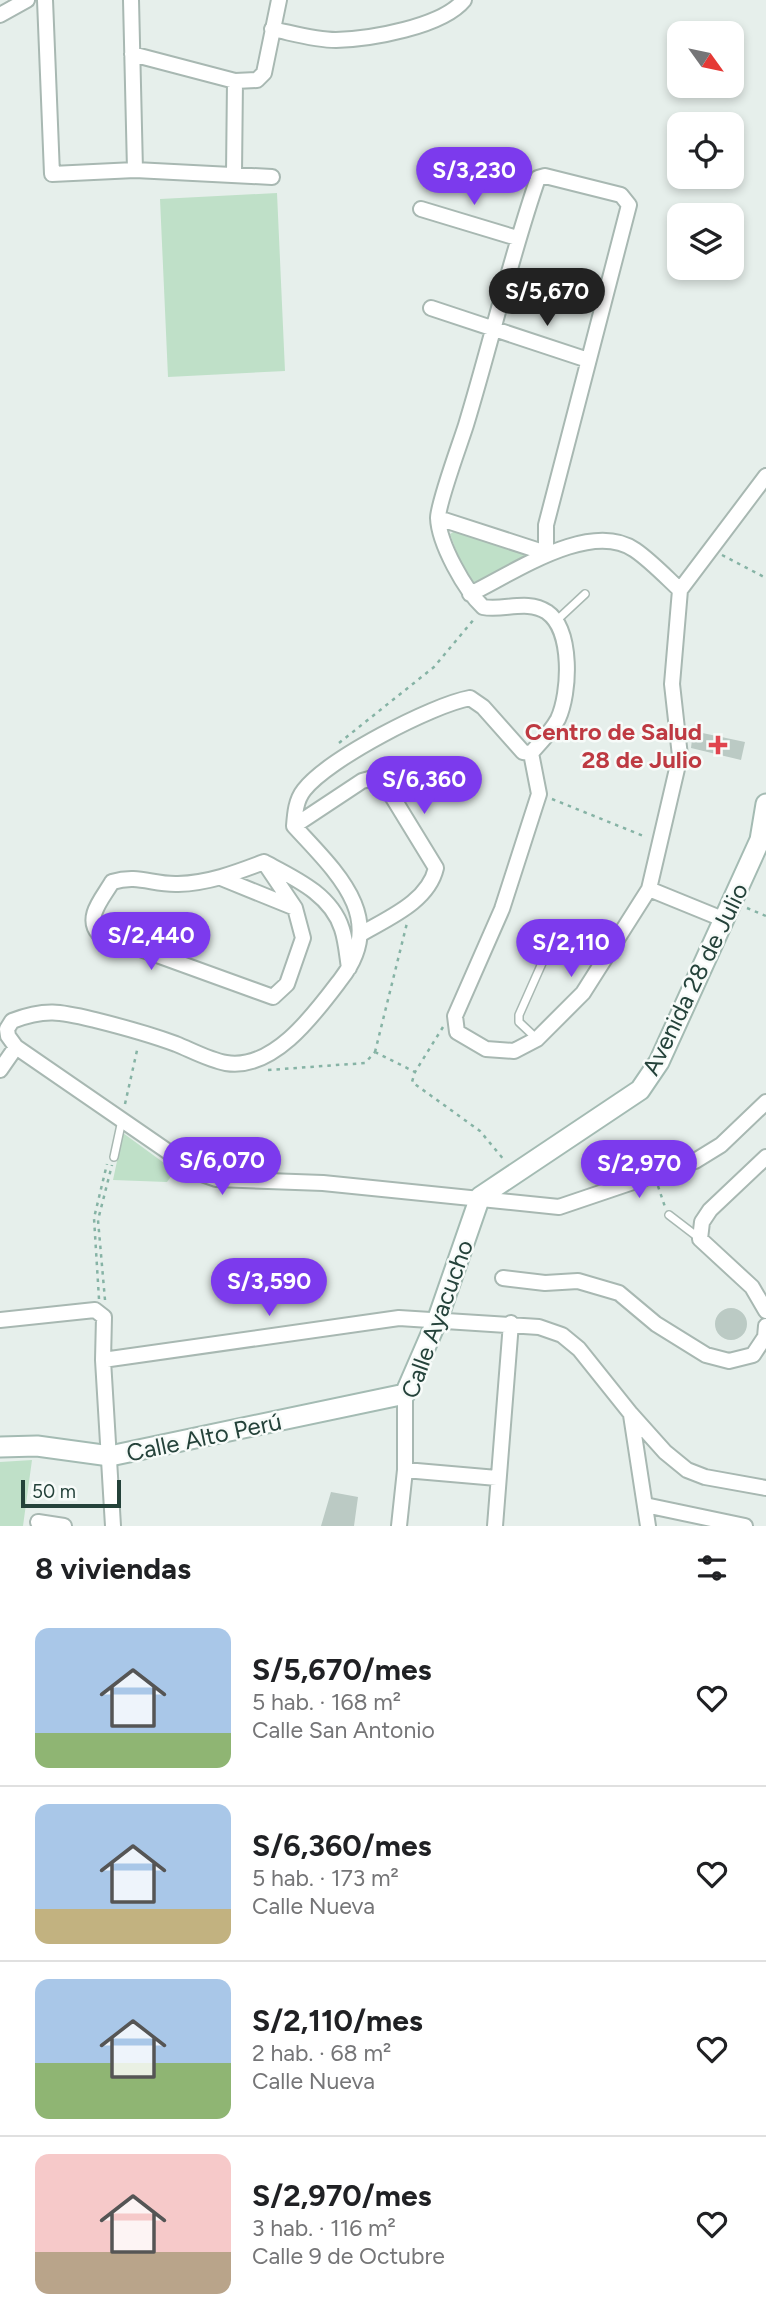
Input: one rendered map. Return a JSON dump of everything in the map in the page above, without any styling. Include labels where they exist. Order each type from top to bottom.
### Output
[{"type":"street","points":[[0,15],[27,0]]},
{"type":"street","points":[[45,0],[52,174],[135,170],[272,177]]},
{"type":"street","points":[[131,0],[135,170]]},
{"type":"street","points":[[132,54],[235,81],[261,78],[279,0]]},
{"type":"street","points":[[272,29],[334,40],[364,38],[421,25],[464,0]]},
{"type":"street","points":[[234,173],[235,81]]},
{"type":"street","points":[[545,553],[546,525],[629,205],[621,195],[545,176],[538,178],[517,237],[495,329],[438,518],[454,566],[470,594],[483,607],[537,608],[556,621],[565,639],[564,691],[558,717],[531,753],[539,794],[502,909],[455,1016],[457,1032],[486,1049],[513,1051],[537,1039],[583,993],[649,889],[680,755],[672,684],[680,590],[766,476]]},
{"type":"street","points":[[421,209],[517,237]]},
{"type":"street","points":[[431,308],[588,360]]},
{"type":"street","points":[[438,518],[545,553]]},
{"type":"street","points":[[470,594],[531,565],[545,553],[597,539],[614,540],[635,549],[680,590]]},
{"type":"street","points":[[531,753],[517,748],[483,707],[470,698],[396,729],[329,768],[304,790],[295,810],[294,826],[341,877],[358,909],[361,934],[349,969],[308,1023],[278,1048],[249,1060],[227,1063],[141,1031],[54,1010],[12,1020],[7,1029],[8,1036],[16,1047],[199,1173],[216,1179],[323,1183],[559,1207],[656,1177],[695,1161],[721,1145],[766,1102]]},
{"type":"street","points":[[294,826],[362,781],[373,778],[384,783],[436,868],[433,880],[413,902],[361,934]]},
{"type":"street","name":"Avenida 28 de Julio","points":[[480,1197],[640,1090],[659,1062],[734,902],[760,840],[766,804]]},
{"type":"street","points":[[264,862],[295,908],[303,938],[287,984],[273,997],[99,934],[93,928],[92,918],[112,882],[131,876],[175,885],[221,878],[264,862],[300,881],[322,897],[342,927],[349,969]]},
{"type":"street","points":[[221,878],[295,908]]},
{"type":"street","points":[[649,889],[725,920]]},
{"type":"street","points":[[0,1070],[16,1047]]},
{"type":"street","points":[[766,1157],[710,1210],[702,1222],[700,1239],[752,1287],[766,1311]]},
{"type":"street","name":"Calle Ayacucho","points":[[399,1526],[405,1470],[405,1394],[438,1318],[480,1197]]},
{"type":"street","points":[[503,1278],[545,1283],[578,1281],[619,1293],[656,1324],[706,1355],[729,1361],[753,1355],[765,1336],[766,1326]]},
{"type":"street","points":[[0,1320],[95,1310],[104,1317],[103,1360],[113,1526]]},
{"type":"street","points":[[103,1360],[399,1318],[511,1323],[562,1335],[579,1349],[631,1414],[665,1452],[687,1470],[705,1477],[766,1488]]},
{"type":"street","points":[[495,1526],[511,1323]]},
{"type":"street","name":"Calle Alto Perú","points":[[0,1447],[37,1446],[110,1456],[405,1394]]},
{"type":"street","points":[[631,1414],[648,1526]]},
{"type":"street","points":[[405,1470],[497,1478]]},
{"type":"street","points":[[645,1505],[745,1526]]},
{"type":"street","points":[[38,1521],[64,1526]]},
{"type":"lane","points":[[556,621],[585,594]]},
{"type":"lane","points":[[537,1039],[519,1023],[519,1015],[543,961]]},
{"type":"lane","points":[[114,1157],[122,1118]]},
{"type":"lane","points":[[668,1216],[700,1239]]},
{"type":"path","points":[[712,550],[766,578]]},
{"type":"path","points":[[329,768],[331,751],[434,667],[483,607]]},
{"type":"path","points":[[539,794],[659,842]]},
{"type":"path","points":[[734,902],[766,916]]},
{"type":"path","points":[[276,1070],[365,1063],[376,1052],[404,933]]},
{"type":"path","points":[[455,1016],[443,1028],[415,1072],[412,1082],[480,1131],[517,1174]]},
{"type":"path","points":[[122,1118],[141,1031]]},
{"type":"path","points":[[376,1052],[415,1072]]},
{"type":"path","points":[[101,1313],[105,1301],[98,1220],[114,1157]]},
{"type":"path","points":[[656,1177],[668,1216]]},
{"type":"green space","points":[[277,193],[285,371],[168,377],[160,199]]},
{"type":"green space","points":[[455,531],[528,553],[529,557],[472,583],[467,580],[450,534]]},
{"type":"green space","points":[[123,1133],[175,1171],[167,1182],[113,1180]]},
{"type":"green space","points":[[32,1460],[23,1526],[0,1526],[0,1462]]},
{"type":"building","name":"Centro de Salud 28 de Julio","points":[[693,731],[745,742],[741,760],[691,748]]},
{"type":"building","points":[[731,1308],[742,1313],[747,1324],[742,1335],[731,1340],[720,1335],[715,1324],[720,1313]]},
{"type":"building","points":[[331,1492],[358,1497],[354,1526],[321,1526]]},
{"type":"place","name":"Centro de Salud 28 de Julio","points":[[718,745]]}]
